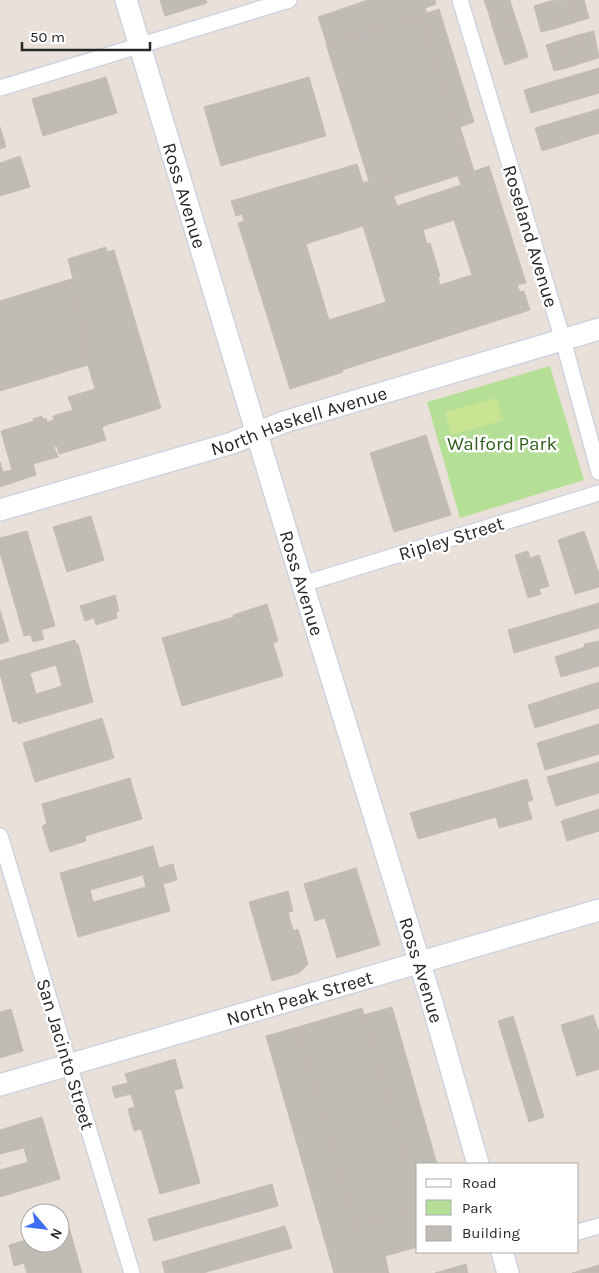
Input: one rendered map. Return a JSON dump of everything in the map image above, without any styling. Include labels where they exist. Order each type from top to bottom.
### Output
[{"type":"main road","name":"Ross Avenue","points":[[126,0],[420,964],[478,1163]]},
{"type":"main road","name":"North Haskell Avenue","points":[[0,510],[232,443],[284,422],[599,330]]},
{"type":"main road","name":"North Peak Street","points":[[0,1085],[420,964],[599,910]]},
{"type":"street","points":[[0,88],[289,0]]},
{"type":"street","name":"Roseland Avenue","points":[[460,0],[563,340],[599,472]]},
{"type":"street","name":"Ripley Street","points":[[303,584],[599,493]]},
{"type":"street","name":"San Jacinto Street","points":[[0,836],[132,1273]]},
{"type":"street","points":[[579,1232],[599,1226]]},
{"type":"green space","name":"Walford Park","points":[[550,366],[584,480],[460,518],[427,402]]},
{"type":"green space","points":[[496,398],[503,420],[451,435],[445,412]]},
{"type":"building","points":[[160,0],[206,0],[207,3],[165,16]]},
{"type":"building","points":[[368,0],[435,0],[436,4],[425,8],[427,13],[439,9],[474,122],[460,127],[474,171],[489,166],[526,283],[517,285],[520,292],[524,291],[530,310],[342,370],[343,372],[290,389],[238,223],[244,221],[242,214],[236,216],[231,201],[357,164],[363,183],[387,176],[397,206],[461,185],[458,176],[469,172],[421,15],[327,44],[318,17]],"holes":[[[454,220],[472,275],[440,285],[438,277],[440,276],[430,243],[427,244],[423,230]],[[363,226],[386,302],[329,320],[306,244]]]},
{"type":"building","points":[[484,0],[510,0],[511,4],[488,11]]},
{"type":"building","points":[[567,0],[584,0],[589,18],[573,23]]},
{"type":"building","points":[[567,0],[573,23],[557,28],[550,1]]},
{"type":"building","points":[[550,1],[557,28],[541,32],[534,6]]},
{"type":"building","points":[[511,4],[515,17],[492,25],[488,11]]},
{"type":"building","points":[[421,15],[469,172],[394,196],[387,176],[369,181],[326,44]]},
{"type":"building","points":[[515,17],[520,31],[496,38],[492,25]]},
{"type":"building","points":[[520,31],[524,44],[500,51],[496,38]]},
{"type":"building","points":[[594,31],[599,58],[585,62],[578,35]]},
{"type":"building","points":[[578,35],[585,62],[570,67],[562,40]]},
{"type":"building","points":[[562,40],[570,67],[554,71],[546,45]]},
{"type":"building","points":[[524,44],[528,57],[505,65],[500,51]]},
{"type":"building","points":[[599,68],[599,93],[531,113],[524,90]]},
{"type":"building","points":[[106,77],[117,113],[43,136],[32,99]]},
{"type":"building","points":[[309,77],[326,136],[221,166],[204,107]]},
{"type":"building","points":[[599,109],[599,133],[542,151],[535,128]]},
{"type":"building","points":[[0,127],[6,147],[0,149]]},
{"type":"building","points":[[20,156],[30,187],[0,196],[0,163]]},
{"type":"building","points":[[106,247],[107,252],[114,250],[161,408],[106,425],[102,428],[106,440],[59,454],[57,446],[54,447],[58,457],[33,464],[36,475],[0,487],[0,462],[3,472],[12,470],[1,431],[34,421],[33,419],[42,416],[42,419],[46,418],[47,422],[54,420],[53,416],[73,410],[68,397],[95,389],[83,348],[89,347],[68,280],[73,279],[68,259]]},
{"type":"building","points":[[68,280],[89,347],[83,348],[88,365],[0,391],[0,301]]},
{"type":"building","points":[[426,435],[451,515],[394,532],[370,453]]},
{"type":"building","points":[[91,516],[104,560],[67,572],[53,527]]},
{"type":"building","points":[[27,531],[55,626],[41,630],[44,639],[33,642],[31,635],[24,636],[0,553],[0,538]]},
{"type":"building","points":[[584,531],[599,574],[599,587],[575,594],[558,540]]},
{"type":"building","points":[[528,551],[530,558],[539,555],[549,586],[539,589],[541,594],[528,598],[515,555]]},
{"type":"building","points":[[115,595],[119,611],[116,612],[117,618],[96,625],[94,618],[85,621],[80,606]]},
{"type":"building","points":[[599,603],[599,628],[514,653],[508,630]]},
{"type":"building","points":[[267,604],[278,641],[273,643],[283,676],[182,706],[162,638],[234,617],[233,615]]},
{"type":"building","points":[[0,610],[9,641],[0,644]]},
{"type":"building","points":[[75,640],[76,644],[78,644],[93,702],[18,724],[17,721],[13,722],[0,674],[0,661]],"holes":[[[56,665],[62,686],[36,694],[30,673]]]},
{"type":"building","points":[[599,641],[599,666],[561,677],[555,657],[585,647],[584,644]]},
{"type":"building","points":[[599,682],[599,708],[535,728],[528,705]]},
{"type":"building","points":[[102,718],[114,758],[35,782],[23,743]]},
{"type":"building","points":[[599,724],[599,754],[545,770],[537,743]]},
{"type":"building","points":[[599,762],[599,793],[556,806],[547,777]]},
{"type":"building","points":[[130,778],[142,819],[85,836],[86,841],[50,852],[42,826],[47,824],[42,804]]},
{"type":"building","points":[[527,779],[533,800],[527,802],[532,819],[499,828],[496,817],[418,839],[410,813]]},
{"type":"building","points":[[599,809],[599,831],[567,841],[561,821]]},
{"type":"building","points":[[153,846],[159,868],[173,864],[177,880],[163,884],[170,911],[78,937],[60,873]],"holes":[[[143,875],[146,887],[93,902],[90,890]]]},
{"type":"building","points":[[356,868],[380,945],[337,958],[325,918],[315,921],[304,884]]},
{"type":"building","points":[[288,891],[293,911],[288,912],[293,931],[298,929],[308,964],[299,973],[272,981],[249,902]]},
{"type":"building","points":[[392,1007],[437,1163],[416,1163],[416,1195],[364,1015]]},
{"type":"building","points":[[362,1008],[416,1195],[416,1210],[356,1227],[298,1027]]},
{"type":"building","points":[[11,1009],[23,1051],[0,1058],[0,1012]]},
{"type":"building","points":[[593,1015],[599,1033],[599,1069],[577,1076],[561,1025]]},
{"type":"building","points":[[513,1016],[544,1117],[529,1122],[498,1021]]},
{"type":"building","points":[[298,1027],[356,1227],[416,1210],[416,1248],[385,1256],[389,1273],[334,1273],[266,1036]]},
{"type":"building","points":[[175,1059],[183,1088],[174,1090],[200,1183],[160,1194],[141,1129],[134,1131],[128,1109],[135,1107],[131,1094],[115,1098],[112,1087],[128,1083],[125,1074]]},
{"type":"building","points":[[42,1117],[60,1179],[0,1197],[0,1170],[28,1162],[24,1148],[0,1154],[0,1130]]},
{"type":"building","points":[[272,1184],[278,1206],[154,1241],[148,1219]]},
{"type":"building","points":[[285,1226],[292,1248],[203,1273],[165,1273],[162,1262]]},
{"type":"building","points":[[70,1231],[82,1273],[27,1273],[24,1263],[14,1266],[9,1245],[20,1242],[20,1253],[70,1253]]},
{"type":"building","points":[[466,1264],[468,1273],[435,1273]]},
{"type":"building","points":[[599,1265],[599,1273],[572,1273]]}]
